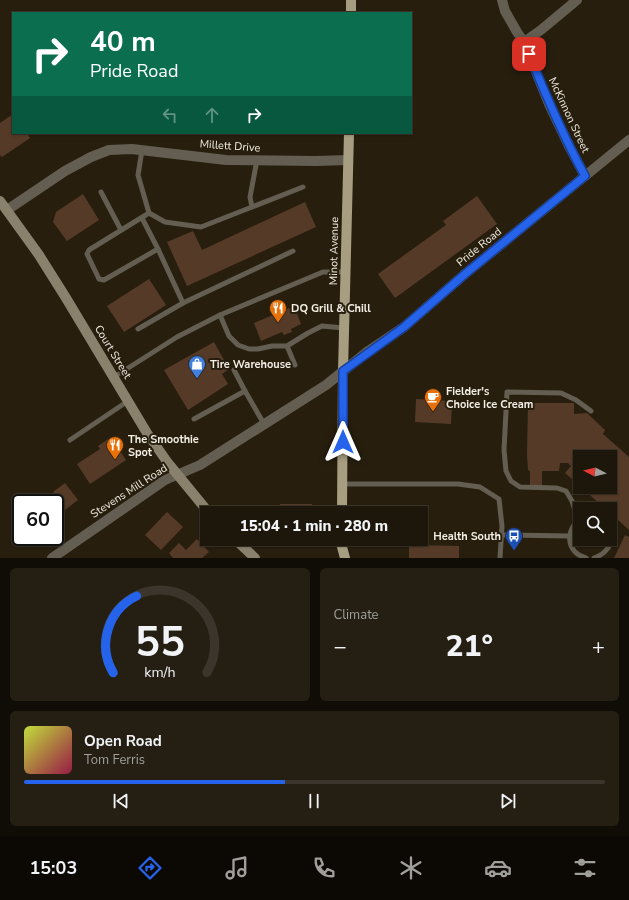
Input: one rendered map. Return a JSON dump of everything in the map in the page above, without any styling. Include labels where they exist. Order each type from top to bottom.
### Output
[{"type":"main road","points":[[351,0],[351,12]]},
{"type":"main road","name":"Minot Avenue","points":[[342,506],[343,371],[349,134]]},
{"type":"main road","name":"Court Street","points":[[0,201],[39,255],[147,433],[177,475],[203,506]]},
{"type":"main road","points":[[242,546],[255,558]]},
{"type":"main road","points":[[339,558],[341,546]]},
{"type":"main road","points":[[342,546],[344,558]]},
{"type":"street","name":"McKinnon Street","points":[[502,0],[505,11],[524,42],[549,104],[585,176]]},
{"type":"street","points":[[524,42],[577,0]]},
{"type":"street","name":"Pride Road","points":[[343,371],[404,327],[465,274],[629,140]]},
{"type":"street","name":"Millett Drive","points":[[7,210],[65,171],[91,157],[109,150],[142,150],[226,160],[316,162],[348,160]]},
{"type":"street","name":"Stevens Mill Road","points":[[52,558],[165,480],[200,465],[326,385],[343,371]]},
{"type":"lane","points":[[142,150],[138,175],[149,213],[165,222],[201,227],[303,187]]},
{"type":"lane","points":[[252,207],[250,197],[257,160]]},
{"type":"lane","points":[[101,192],[121,230]]},
{"type":"lane","points":[[149,213],[89,250],[87,254],[99,279],[104,280],[158,249]]},
{"type":"lane","points":[[142,218],[183,304]]},
{"type":"lane","points":[[138,329],[183,304],[293,251]]},
{"type":"lane","points":[[114,377],[177,337],[220,315],[323,272],[346,272]]},
{"type":"lane","points":[[220,315],[229,336],[238,344],[249,349],[287,346],[322,326],[344,328]]},
{"type":"lane","points":[[287,346],[295,365]]},
{"type":"lane","points":[[234,370],[264,424]]},
{"type":"lane","points":[[194,420],[245,391]]},
{"type":"lane","points":[[573,504],[566,491],[557,488],[520,487],[508,477],[504,450],[507,392],[561,393],[576,400],[591,411]]},
{"type":"lane","points":[[70,440],[128,401]]},
{"type":"lane","points":[[342,484],[458,484],[480,487],[499,499],[502,526],[500,558]]},
{"type":"lane","points":[[573,526],[569,536],[572,548],[576,553],[586,558]]},
{"type":"lane","points":[[502,535],[569,536]]},
{"type":"lane","points":[[594,558],[601,556],[609,546]]},
{"type":"building","points":[[12,115],[12,134],[28,134],[30,138],[2,157],[0,155],[0,123]]},
{"type":"building","points":[[83,194],[99,220],[67,241],[53,222],[56,212]]},
{"type":"building","points":[[477,196],[497,224],[395,298],[378,274],[446,225],[443,221]]},
{"type":"building","points":[[305,202],[316,227],[187,286],[167,242],[193,231],[202,250]]},
{"type":"building","points":[[149,279],[166,305],[124,332],[107,306]]},
{"type":"building","name":"DQ Grill & Chill","points":[[294,306],[301,324],[291,329],[292,332],[284,335],[282,332],[261,341],[254,323]]},
{"type":"building","name":"Tire Warehouse","points":[[214,342],[229,369],[222,374],[228,384],[188,410],[164,370]]},
{"type":"building","name":"Fielder's Choice Ice Cream","points":[[416,399],[452,401],[451,424],[415,422]]},
{"type":"building","points":[[528,403],[574,403],[574,414],[587,413],[605,430],[603,434],[629,457],[629,530],[617,519],[617,502],[598,502],[589,494],[617,494],[617,450],[573,450],[573,480],[565,473],[571,466],[568,463],[560,463],[559,471],[542,471],[542,486],[530,486],[530,471],[528,470]]},
{"type":"building","points":[[111,437],[126,460],[90,484],[77,464],[100,449],[98,446]]},
{"type":"building","points":[[65,483],[78,500],[65,510],[64,494],[54,494],[53,492]]},
{"type":"building","points":[[280,504],[312,504],[312,506],[280,506]]},
{"type":"building","points":[[167,512],[183,527],[161,550],[145,535]]},
{"type":"building","points":[[625,535],[629,537],[629,558],[614,558]]},
{"type":"building","points":[[197,539],[200,542],[200,546],[203,546],[209,552],[202,558],[173,558],[169,553],[179,543],[186,550]]},
{"type":"building","points":[[409,546],[459,546],[459,558],[409,558]]},
{"type":"place","name":"DQ Grill & Chill","points":[[278,323]]},
{"type":"place","name":"Tire Warehouse","points":[[197,379]]},
{"type":"place","name":"Fielder's Choice Ice Cream","points":[[433,412]]},
{"type":"place","name":"The Smoothie Spot","points":[[115,460]]},
{"type":"place","name":"Health South","points":[[514,551]]},
{"type":"route","points":[[343,442],[343,371],[367,352],[404,327],[465,274],[585,176],[549,104],[529,54]]}]
